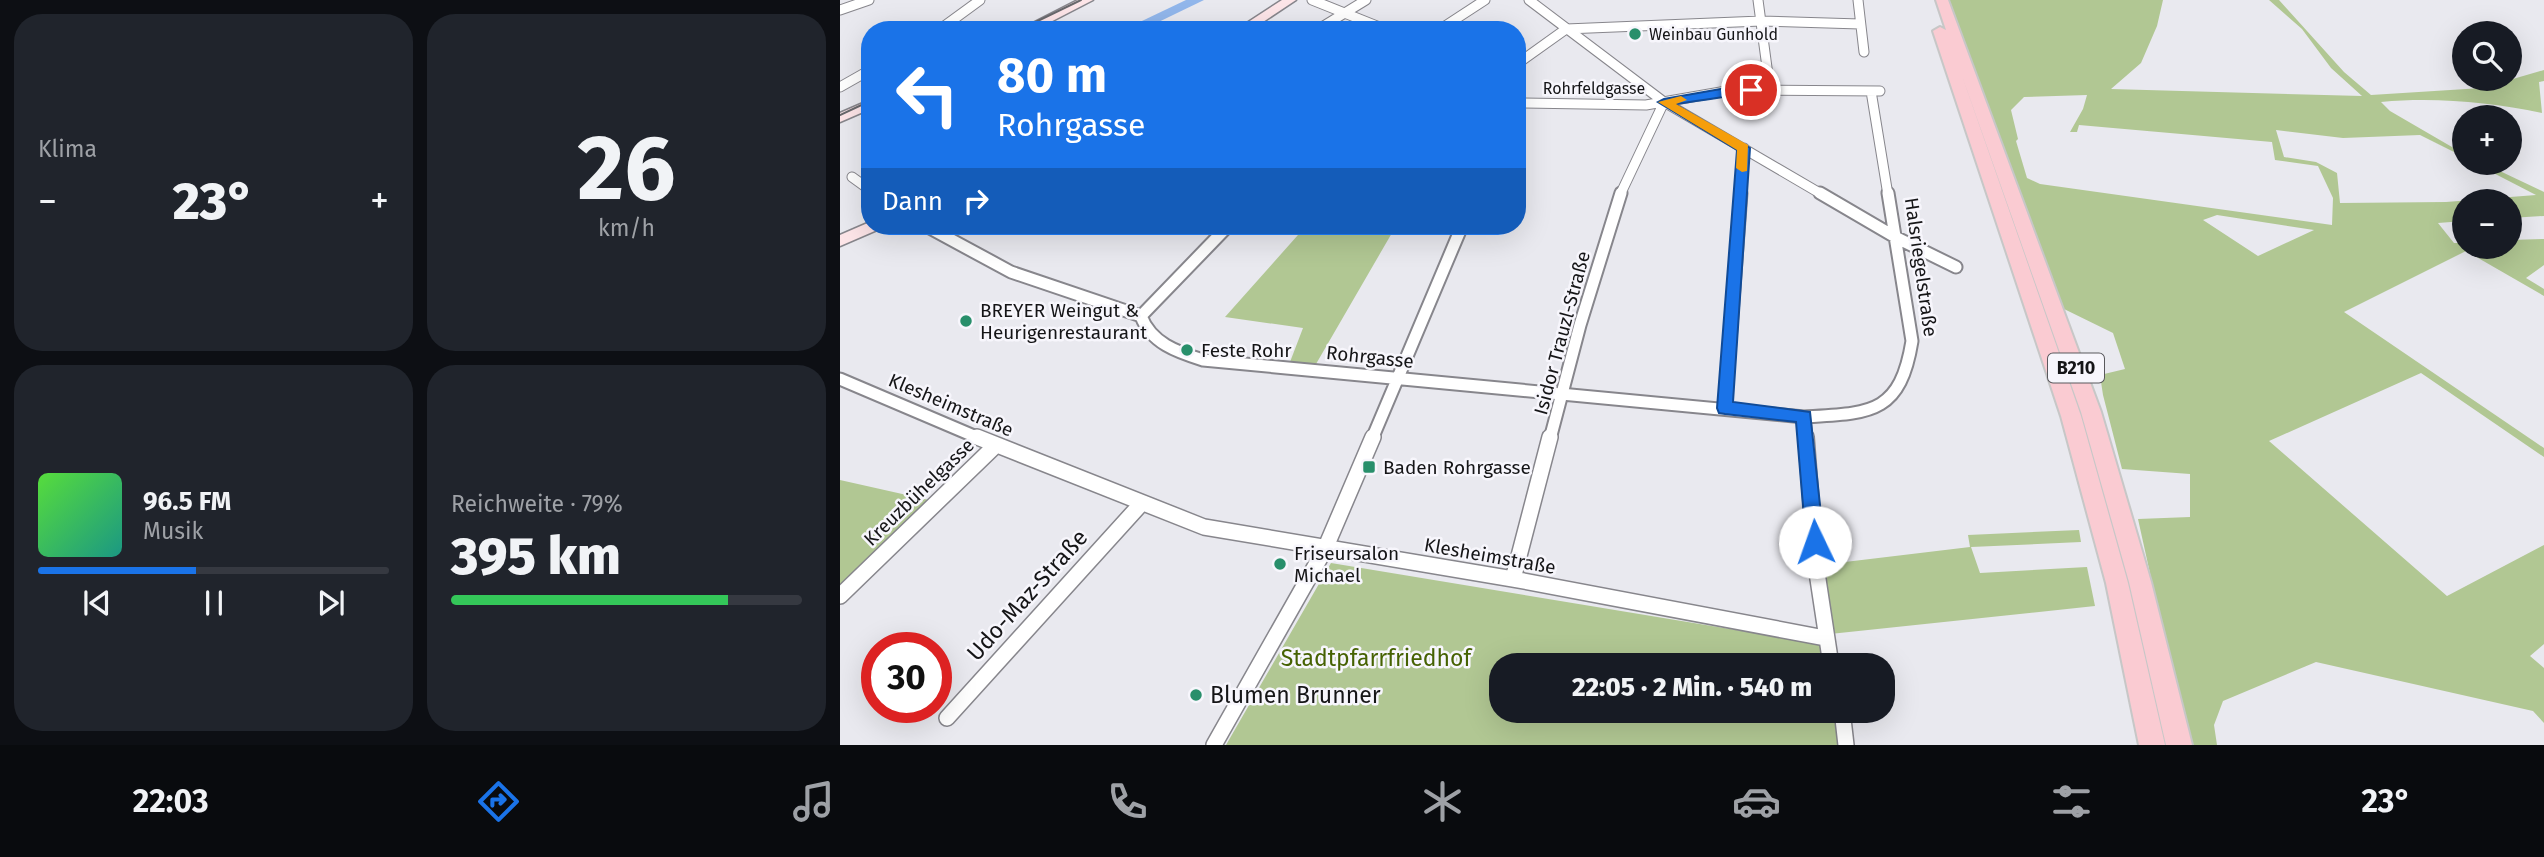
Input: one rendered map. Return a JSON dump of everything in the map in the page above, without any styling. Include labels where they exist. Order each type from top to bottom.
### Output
[{"type":"main road","name":"B210","points":[[1929,0],[2071,416],[2117,583],[2152,745]]},
{"type":"main road","name":"B210","points":[[1942,0],[2091,412],[2140,582],[2179,745]]},
{"type":"street","points":[[840,10],[869,0]]},
{"type":"street","points":[[951,21],[980,0]]},
{"type":"street","points":[[1044,21],[1087,0]]},
{"type":"street","points":[[1256,21],[1290,0]]},
{"type":"street","points":[[1312,0],[1365,21]]},
{"type":"street","points":[[1332,21],[1366,0]]},
{"type":"street","points":[[1453,21],[1485,0]]},
{"type":"street","points":[[1529,0],[1664,102],[1897,238],[1956,267]]},
{"type":"street","points":[[1758,0],[1770,90]]},
{"type":"street","points":[[1858,0],[1864,52]]},
{"type":"street","points":[[1526,58],[1566,29],[1761,21],[1860,24]]},
{"type":"street","points":[[840,87],[861,75]]},
{"type":"street","name":"Rohrfeldgasse","points":[[1526,103],[1646,105],[1732,90],[1875,91]]},
{"type":"street","name":"Halsriegelstraße","points":[[1804,416],[1844,415],[1872,410],[1888,403],[1905,379],[1912,341],[1875,91]]},
{"type":"street","name":"Isidor Trauzl-Straße","points":[[1513,579],[1580,325],[1624,182],[1664,102]]},
{"type":"street","points":[[840,118],[861,108]]},
{"type":"street","points":[[1725,408],[1744,148]]},
{"type":"street","points":[[852,177],[861,184]]},
{"type":"street","points":[[840,241],[861,231]]},
{"type":"street","points":[[943,235],[1011,272],[1141,316],[1219,235]]},
{"type":"street","points":[[1214,745],[1325,548],[1458,235]]},
{"type":"street","name":"Rohrgasse","points":[[1141,316],[1143,322],[1162,343],[1183,354],[1203,360],[1804,416]]},
{"type":"street","name":"Klesheimstraße","points":[[840,379],[996,445],[1204,527],[1513,579],[1825,638]]},
{"type":"street","points":[[1804,416],[1816,566],[1828,653]]},
{"type":"street","name":"Kreuzbühelgasse","points":[[840,596],[996,445]]},
{"type":"street","name":"Udo-Maz-Straße","points":[[952,712],[1142,503]]},
{"type":"street","points":[[1843,723],[1846,745]]},
{"type":"green space","points":[[1948,0],[2163,0],[2157,26],[2141,63],[2111,89],[2362,96],[2331,68],[2302,29],[2269,0],[2279,0],[2344,72],[2371,95],[2452,90],[2522,91],[2522,76],[2544,70],[2544,81],[2539,82],[2542,113],[2522,110],[2522,105],[2421,100],[2381,102],[2390,111],[2452,147],[2452,151],[2420,135],[2343,138],[2276,130],[2284,157],[2316,162],[2337,173],[2340,203],[2452,202],[2452,222],[2438,223],[2452,240],[2452,258],[2344,312],[2544,448],[2544,457],[2421,373],[2269,441],[2447,596],[2544,545],[2544,644],[2530,656],[2544,668],[2544,723],[2533,711],[2316,662],[2223,701],[2214,725],[2217,745],[2188,745],[2138,519],[2190,517],[2190,474],[2122,469],[2100,375],[2125,369],[2113,333],[2062,308]],"holes":[[[2087,95],[2083,109],[2070,132],[2077,132],[2079,125],[2272,142],[2275,160],[2318,166],[2333,198],[2332,225],[2040,184],[2027,178],[2016,141],[2018,139],[2011,110],[2024,97]],[[2217,215],[2314,230],[2258,256],[2203,220]]]},
{"type":"green space","points":[[2497,175],[2508,175],[2544,192],[2544,216],[2522,217],[2522,196],[2536,195]]},
{"type":"green space","points":[[1298,235],[1391,235],[1316,364],[1290,362],[1303,328],[1225,317]]},
{"type":"green space","points":[[2544,239],[2544,265],[2526,278],[2544,289],[2544,296],[2480,259],[2522,259],[2522,240]]},
{"type":"green space","points":[[840,480],[929,500],[840,588]]},
{"type":"green space","points":[[2079,530],[2081,542],[1971,547],[1980,573],[2087,567],[2095,606],[1830,634],[1820,565],[1970,547],[1968,535]]},
{"type":"green space","name":"Stadtpfarrfriedhof","points":[[1331,563],[1821,644],[1823,653],[1489,653],[1489,723],[1838,723],[1839,745],[1226,745]]},
{"type":"water","points":[[1186,0],[1204,0],[1161,21],[1142,21]]},
{"type":"tram line","points":[[1038,21],[1081,0]]},
{"type":"tram line","points":[[840,115],[861,105]]},
{"type":"slow traffic","points":[[1681,100],[1664,102],[1744,148],[1742,168]]},
{"type":"place","name":"Weinbau Gunhold","points":[[1635,34]]},
{"type":"place","name":"BREYER Weingut & Heurigenrestaurant","points":[[966,321]]},
{"type":"place","name":"Feste Rohr","points":[[1187,350]]},
{"type":"place","name":"Baden Rohrgasse","points":[[1369,467]]},
{"type":"place","name":"Friseursalon Michael","points":[[1280,564]]},
{"type":"place","name":"Blumen Brunner","points":[[1196,695]]},
{"type":"route","points":[[1751,90],[1732,90],[1664,102],[1744,148],[1725,408],[1804,416],[1815,542]]}]
